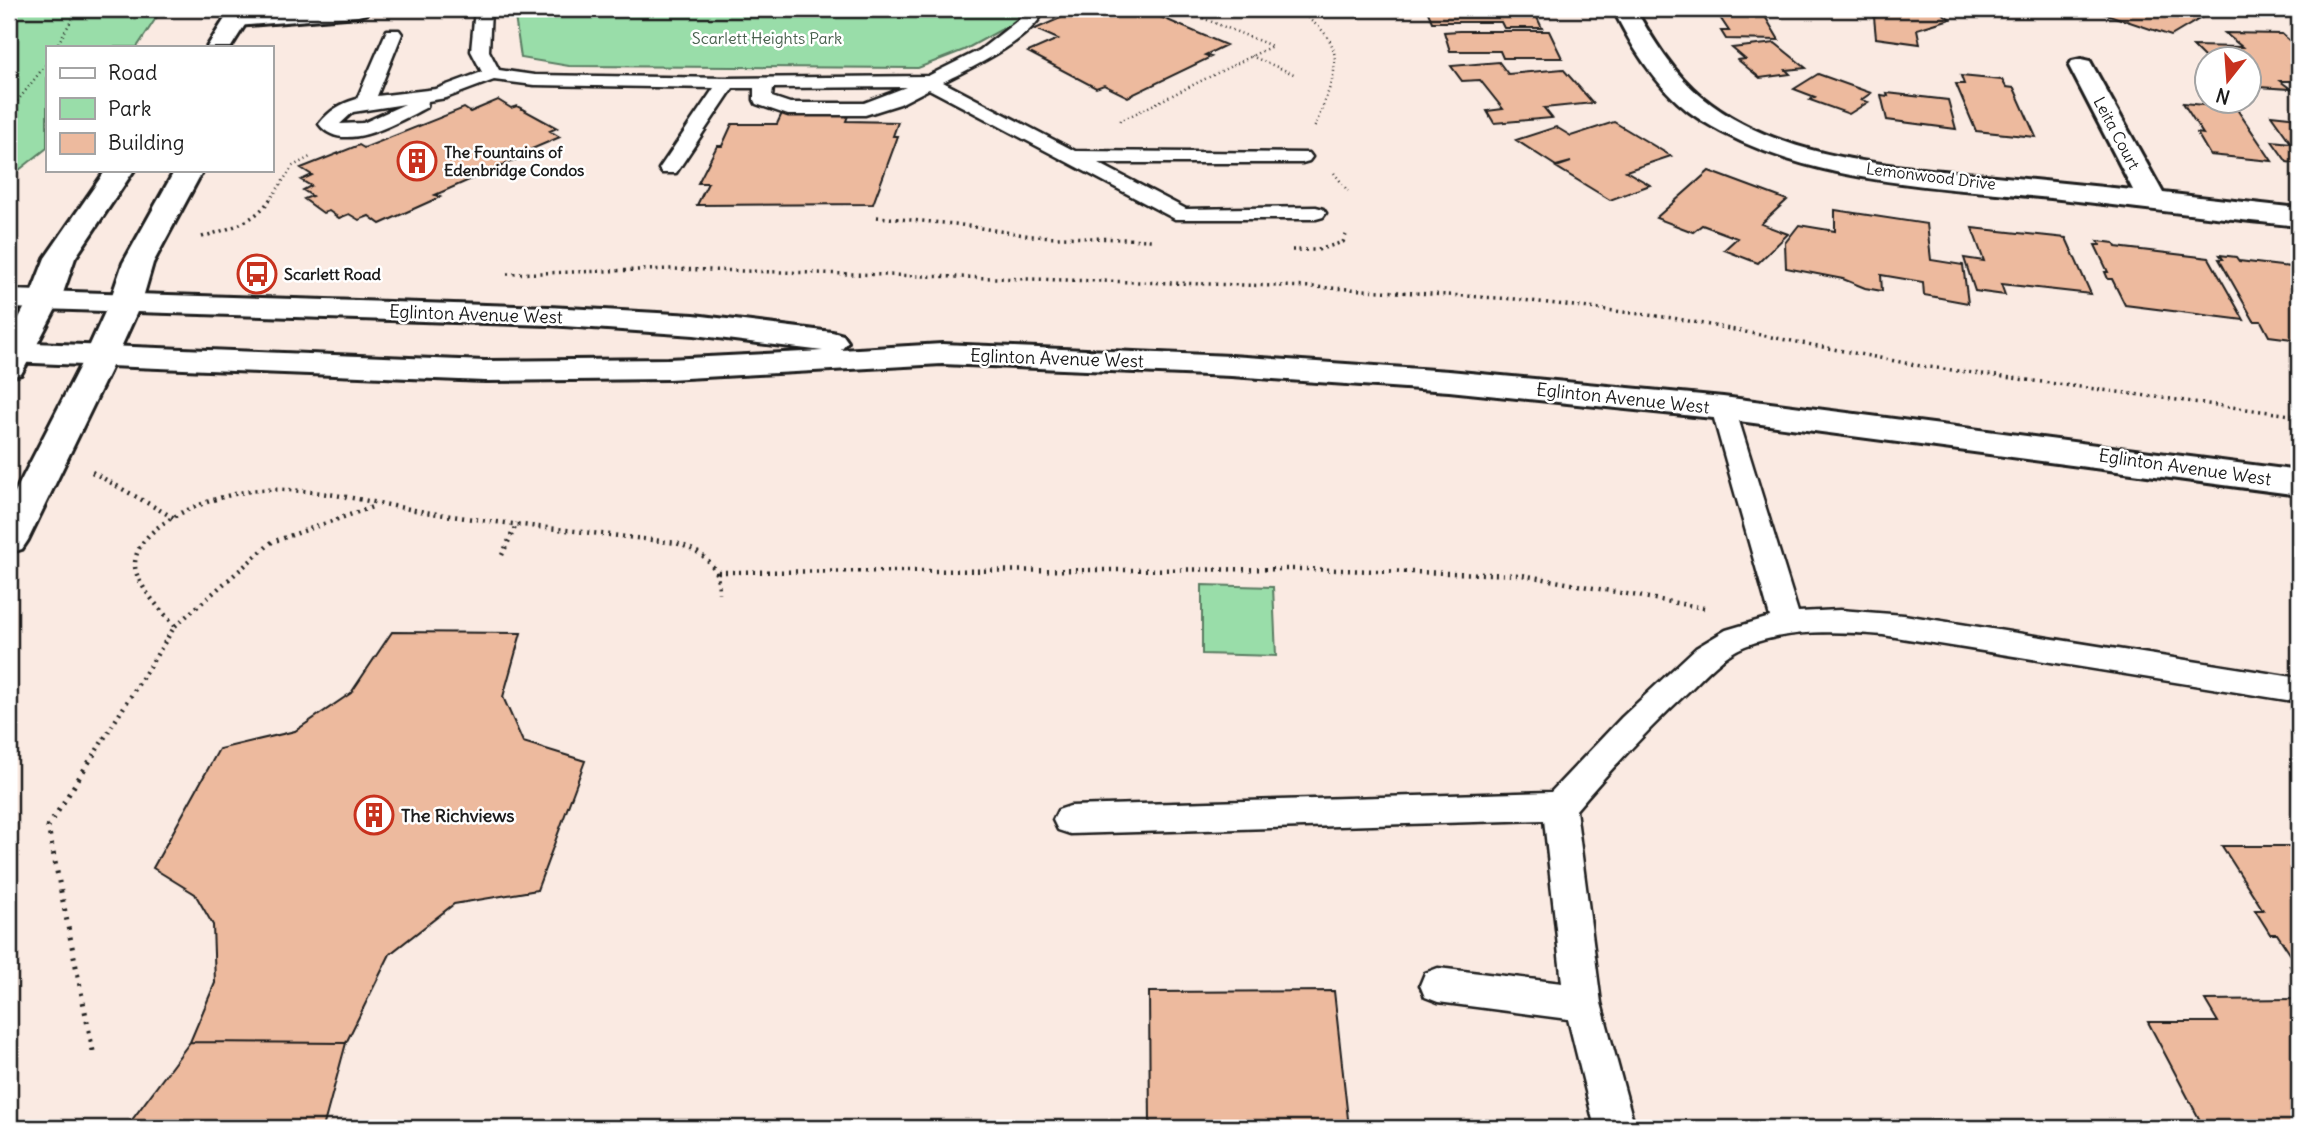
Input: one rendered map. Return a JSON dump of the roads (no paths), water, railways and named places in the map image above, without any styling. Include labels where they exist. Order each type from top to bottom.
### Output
[{"type":"main road","points":[[220,46],[240,14],[358,9]]},
{"type":"main road","name":"Lemonwood Drive","points":[[1624,9],[1658,68],[1682,93],[1709,114],[1762,140],[1811,156],[1901,174],[2299,217]]},
{"type":"main road","name":"Leita Court","points":[[2081,66],[2153,201]]},
{"type":"main road","points":[[11,357],[45,299],[60,258],[119,172]]},
{"type":"main road","points":[[9,540],[101,356],[126,301],[138,263],[188,172]]},
{"type":"main road","name":"Eglinton Avenue West","points":[[9,299],[549,316],[694,325],[942,354],[1258,368],[1449,381],[1723,408],[2299,483]]},
{"type":"main road","name":"Eglinton Avenue West","points":[[11,357],[101,356],[167,361],[485,371],[668,369],[942,354]]},
{"type":"lane","points":[[483,9],[480,51],[492,74]]},
{"type":"lane","points":[[764,82],[763,100],[788,108],[865,108],[893,100],[986,54],[1033,17],[1037,9]]},
{"type":"lane","points":[[365,103],[393,34]]},
{"type":"lane","points":[[439,94],[365,103],[346,108],[329,124],[335,131],[353,133],[374,128],[439,94],[492,74],[534,80],[727,83],[928,81],[1182,215],[1316,213]]},
{"type":"lane","points":[[669,169],[727,83]]},
{"type":"lane","points":[[1065,154],[1303,157]]},
{"type":"lane","points":[[1723,408],[1787,625]]},
{"type":"lane","points":[[1070,820],[1559,806],[1629,727],[1710,653],[1736,638],[1787,625],[1843,620],[1904,626],[2299,690]]},
{"type":"lane","points":[[1559,806],[1583,1003],[1615,1128]]},
{"type":"lane","points":[[1437,985],[1583,1003]]},
{"type":"place","name":"The Fountains of Edenbridge Condos","points":[[417,161]]},
{"type":"place","name":"Scarlett Road","points":[[257,274]]},
{"type":"place","name":"The Richviews","points":[[374,815]]},
{"type":"park label","name":"Scarlett Heights Park","points":[[767,38]]}]
